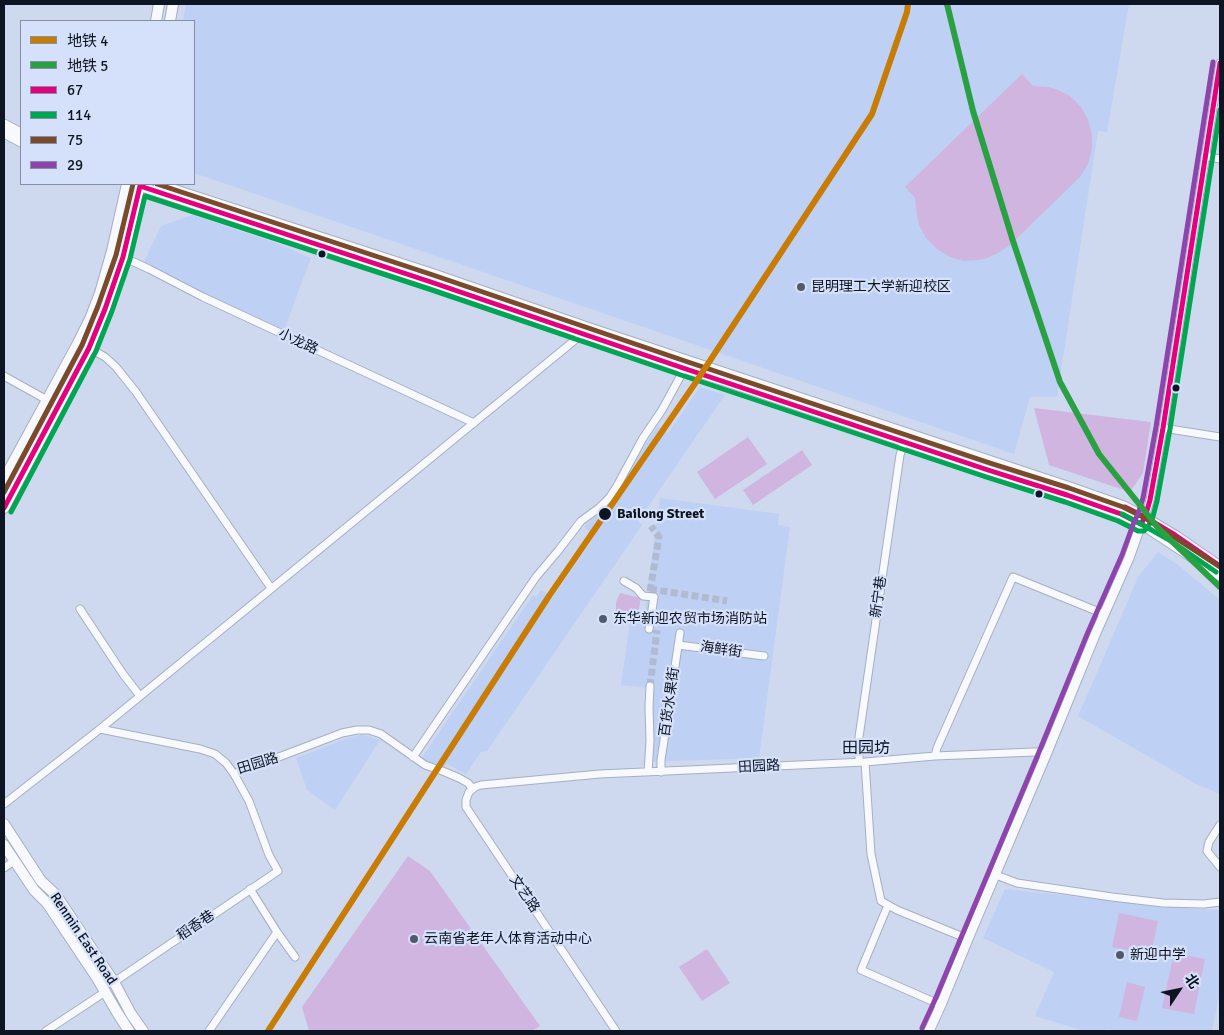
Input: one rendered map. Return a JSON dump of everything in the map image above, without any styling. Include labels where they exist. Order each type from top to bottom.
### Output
[{"type":"main road","points":[[156,20],[159,4]]},
{"type":"main road","points":[[170,20],[173,4]]},
{"type":"main road","points":[[4,124],[20,132]]},
{"type":"main road","points":[[4,134],[20,142]]},
{"type":"main road","points":[[4,479],[90,319],[112,251],[127,185]]},
{"type":"main road","points":[[4,508],[89,348],[123,257],[138,185],[905,437],[1143,521],[1175,535],[1220,566]]},
{"type":"main road","points":[[161,185],[425,271],[683,368],[905,437]]},
{"type":"main road","points":[[1143,521],[1220,576]]},
{"type":"main road","points":[[929,1031],[942,1005],[1143,521]]},
{"type":"main road","name":"Renmin East Road","points":[[4,824],[41,881],[56,895],[114,982],[131,1014],[143,1031]]},
{"type":"main road","name":"Renmin East Road","points":[[4,845],[34,890],[47,902],[129,1031]]},
{"type":"street","points":[[1143,521],[1150,500],[1163,428],[1220,63]]},
{"type":"street","points":[[1205,156],[1220,159]]},
{"type":"street","name":"小龙路","points":[[123,257],[203,297],[474,423]]},
{"type":"street","points":[[4,804],[100,729],[586,331]]},
{"type":"street","points":[[89,348],[105,357],[116,367],[136,392],[272,588]]},
{"type":"street","points":[[413,757],[536,577],[581,521],[610,497],[643,438],[662,410],[683,368]]},
{"type":"street","points":[[4,376],[47,400]]},
{"type":"street","points":[[1163,428],[1220,437]]},
{"type":"street","name":"新宁巷","points":[[888,905],[881,901],[871,854],[859,737],[900,454],[905,437]]},
{"type":"street","points":[[935,756],[1013,577],[1104,614]]},
{"type":"street","points":[[624,581],[636,588],[643,596],[654,597],[649,629]]},
{"type":"street","points":[[80,609],[123,674],[140,696]]},
{"type":"street","name":"百货水果街","points":[[661,772],[661,760],[680,633]]},
{"type":"street","name":"海鲜街","points":[[678,645],[764,656]]},
{"type":"street","points":[[648,772],[650,686]]},
{"type":"street","name":"田园路","points":[[100,729],[200,749],[214,754],[226,763],[234,774],[342,734],[356,730],[369,730],[381,734],[425,765],[459,778],[473,789],[480,785],[600,774],[862,762],[935,756],[1034,752],[1046,754]]},
{"type":"street","name":"稻香巷","points":[[114,982],[278,871],[269,854],[249,801],[234,774]]},
{"type":"street","name":"文艺路","points":[[473,789],[469,792],[466,807],[616,1031]]},
{"type":"street","points":[[1220,825],[1209,842],[1208,851],[1220,867]]},
{"type":"street","points":[[4,868],[14,861]]},
{"type":"street","points":[[996,875],[1018,883],[1112,897],[1163,903],[1204,904],[1220,902]]},
{"type":"street","points":[[250,889],[295,957]]},
{"type":"street","points":[[942,1005],[861,970],[888,905],[968,939]]},
{"type":"street","points":[[209,1031],[277,932]]},
{"type":"street","points":[[46,1031],[105,992]]},
{"type":"shaded area","name":"昆明理工大学新迎校区","points":[[186,4],[1129,4],[1107,132],[1098,131],[1057,397],[1030,397],[1014,454],[195,173],[195,20],[183,20]]},
{"type":"shaded area","points":[[1022,74],[1033,86],[1056,89],[1070,96],[1081,107],[1088,120],[1092,134],[1092,149],[1088,164],[1080,177],[1010,245],[998,253],[979,260],[964,261],[950,257],[937,249],[926,238],[919,225],[915,198],[905,187]]},
{"type":"shaded area","points":[[192,215],[273,242],[311,258],[283,333],[143,264],[161,226]]},
{"type":"shaded area","points":[[700,387],[725,395],[638,521],[642,525],[487,751],[481,752],[466,774],[447,764],[444,768],[421,759],[533,595],[536,597],[541,590],[553,597],[595,536],[584,527],[598,515],[658,426],[668,433]]},
{"type":"shaded area","points":[[1034,408],[1151,422],[1143,473],[1130,492],[1049,465]]},
{"type":"shaded area","points":[[748,437],[767,464],[715,499],[697,472]]},
{"type":"shaded area","points":[[802,450],[812,465],[753,505],[743,490]]},
{"type":"shaded area","points":[[660,498],[779,514],[778,525],[790,527],[759,758],[644,762],[646,733],[644,706],[647,688],[621,685],[630,621],[643,623]]},
{"type":"shaded area","points":[[1158,552],[1177,564],[1220,600],[1220,794],[1196,784],[1078,716],[1138,577]]},
{"type":"shaded area","points":[[620,593],[641,598],[636,623],[623,621],[617,616],[616,602]]},
{"type":"shaded area","points":[[362,735],[380,740],[335,810],[307,790],[296,758],[351,737]]},
{"type":"shaded area","name":"云南省老年人体育活动中心","points":[[408,856],[430,871],[540,1026],[532,1031],[309,1031],[302,1007]]},
{"type":"shaded area","name":"新迎中学","points":[[1005,889],[1194,909],[1220,910],[1220,992],[1212,1031],[1118,1031],[1106,1029],[1105,1031],[1084,1031],[1035,1016],[1054,972],[983,938]]},
{"type":"shaded area","points":[[1119,913],[1158,921],[1151,955],[1112,947]]},
{"type":"shaded area","points":[[707,949],[730,983],[702,1001],[679,967]]},
{"type":"shaded area","points":[[1174,953],[1205,959],[1194,1014],[1162,1008]]},
{"type":"shaded area","points":[[1127,982],[1145,987],[1137,1021],[1119,1017]]},
{"type":"tunnel","points":[[650,591],[659,537],[651,526]]},
{"type":"tunnel","points":[[650,589],[727,601]]},
{"type":"tunnel","points":[[650,686],[657,630]]},
{"type":"metro line","name":"4","points":[[268,1031],[549,596],[694,385],[872,114],[907,12],[908,4]]},
{"type":"metro line","name":"5","points":[[947,4],[973,111],[1013,241],[1060,382],[1099,454],[1159,529],[1220,587]]},
{"type":"transit line","name":"29","points":[[922,1028],[1122,555],[1143,498],[1156,427],[1213,62]]},
{"type":"transit line","name":"67","points":[[4,508],[89,348],[123,257],[140,186],[1067,495],[1121,514],[1141,524],[1150,500],[1163,428],[1220,63]]},
{"type":"transit line","name":"114","points":[[11,512],[96,351],[130,259],[145,196],[1065,502],[1118,521],[1138,531],[1144,531],[1152,520],[1157,501],[1170,429],[1220,110]]},
{"type":"transit line","name":"75","points":[[4,492],[82,345],[116,255],[133,185]]},
{"type":"transit line","name":"75","points":[[160,185],[1123,507],[1145,518],[1220,567]]},
{"type":"transit line","name":"67","points":[[1125,507],[1175,535],[1220,566]]},
{"type":"transit line","name":"114","points":[[1122,514],[1171,541],[1216,572]]},
{"type":"place","name":"昆明理工大学新迎校区","points":[[801,287]]},
{"type":"place","name":"Bailong Street","points":[[605,514]]},
{"type":"place","name":"东华新迎农贸市场消防站","points":[[603,619]]},
{"type":"place","name":"云南省老年人体育活动中心","points":[[414,939]]},
{"type":"place","name":"新迎中学","points":[[1120,955]]},
{"type":"district","name":"田园坊","points":[[866,749]]}]
